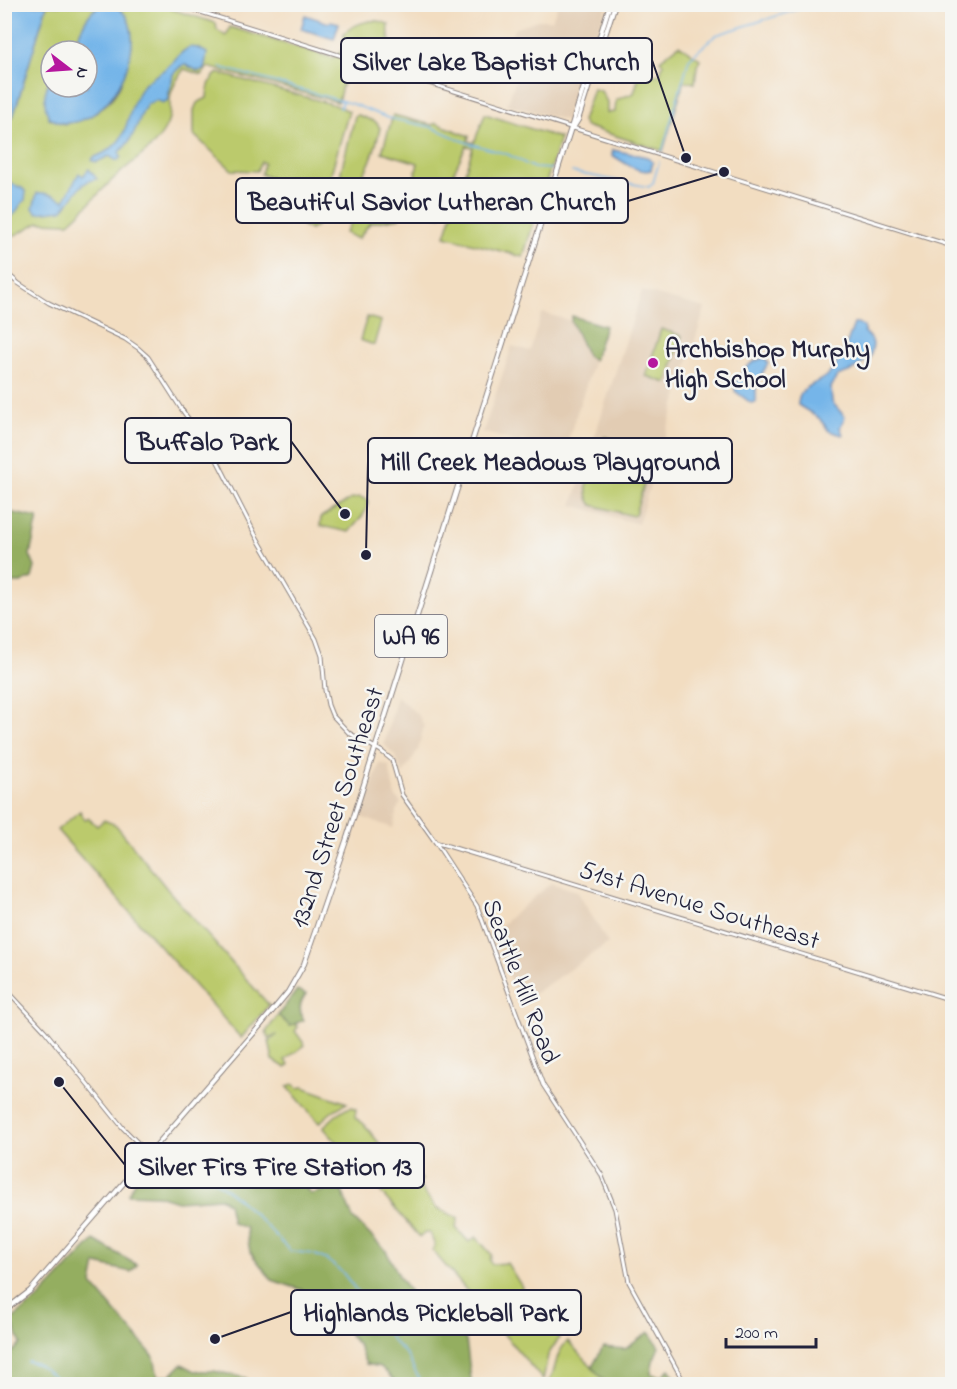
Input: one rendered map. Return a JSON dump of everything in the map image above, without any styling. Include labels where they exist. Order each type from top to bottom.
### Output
[{"type":"main road","name":"132nd Street Southeast","points":[[4,1311],[30,1291],[258,1028],[295,981],[312,945],[573,128],[610,4]]},
{"type":"main road","name":"132nd Street Southeast","points":[[573,128],[578,120],[615,5]]},
{"type":"main road","points":[[603,44],[601,41],[607,24],[605,20]]},
{"type":"main road","points":[[595,70],[599,40]]},
{"type":"street","points":[[175,4],[952,246]]},
{"type":"street","name":"Seattle Hill Road","points":[[4,272],[49,303],[138,348],[148,357],[216,458],[261,546],[316,639],[322,656],[328,705],[333,715],[349,733],[375,747],[392,760],[402,795],[477,906],[543,1085],[601,1174],[615,1209],[621,1248],[630,1282],[685,1384]]},
{"type":"street","name":"51st Avenue Southeast","points":[[436,843],[952,1000]]},
{"type":"street","points":[[4,987],[45,1031],[117,1121],[148,1153]]},
{"type":"shaded area","points":[[558,5],[607,5],[576,102],[570,118],[565,120],[506,104],[517,75],[507,67],[504,61],[505,51],[514,29],[537,20],[552,20]]},
{"type":"shaded area","name":"Archbishop Murphy High School","points":[[642,291],[705,308],[638,524],[572,505]]},
{"type":"shaded area","points":[[544,313],[571,321],[587,356],[594,360],[564,453],[483,432],[512,346],[530,351],[541,315]]},
{"type":"shaded area","points":[[397,696],[419,716],[424,726],[418,750],[403,774],[395,756],[384,744]]},
{"type":"shaded area","points":[[381,763],[389,766],[395,796],[401,803],[393,828],[361,817]]},
{"type":"shaded area","points":[[551,883],[577,891],[608,943],[519,1004],[493,932]]},
{"type":"green space","points":[[47,5],[103,5],[97,6],[76,39],[39,39],[39,99],[48,99],[49,118],[64,124],[92,116],[109,102],[121,83],[117,6],[109,5],[172,5],[171,9],[216,23],[217,30],[226,36],[230,27],[333,58],[344,49],[344,33],[354,26],[371,21],[389,25],[393,58],[387,61],[366,55],[348,62],[338,102],[208,67],[202,75],[184,69],[171,93],[170,115],[167,124],[161,136],[150,148],[112,180],[69,223],[39,222],[5,241],[4,98],[12,103],[13,117]]},
{"type":"green space","points":[[679,45],[700,59],[695,83],[684,81],[663,151],[585,126],[582,121],[593,89],[601,91],[607,102],[607,113],[615,112],[616,100],[634,93],[639,76],[660,74],[663,64],[660,60]]},
{"type":"green space","points":[[218,73],[335,105],[349,111],[316,226],[310,230],[303,226],[279,199],[280,182],[261,174],[264,163],[261,162],[257,171],[232,170],[194,135],[194,110],[197,103],[207,98],[210,84]]},
{"type":"green space","points":[[485,114],[560,138],[523,257],[445,236],[473,147],[466,146],[453,174],[441,216],[430,214],[434,203],[430,198],[412,188],[418,163],[382,152],[393,115],[432,125],[436,123],[469,136],[468,141],[474,143]]},
{"type":"green space","points":[[355,116],[376,122],[380,128],[364,173],[357,178],[342,179],[341,171]]},
{"type":"green space","points":[[362,186],[365,191],[380,188],[407,195],[399,218],[370,223],[358,239],[345,233],[357,211],[353,207],[334,203],[332,196],[347,187]]},
{"type":"green space","points":[[572,316],[605,326],[594,360],[587,356],[571,321]]},
{"type":"green space","points":[[367,317],[381,321],[374,345],[360,340]]},
{"type":"green space","points":[[661,329],[682,336],[667,383],[646,376]]},
{"type":"green space","points":[[605,437],[654,452],[633,516],[592,505],[588,498],[589,473],[601,440]]},
{"type":"green space","points":[[359,497],[368,500],[368,505],[362,517],[349,532],[320,526],[321,517],[351,499]]},
{"type":"green space","points":[[4,511],[38,518],[30,555],[35,567],[32,578],[21,583],[9,583],[5,563]]},
{"type":"green space","points":[[80,811],[85,820],[88,818],[97,826],[104,820],[116,825],[168,890],[269,1005],[241,1038],[57,830]]},
{"type":"green space","points":[[297,990],[306,994],[300,1007],[304,1020],[290,1026],[278,1015]]},
{"type":"green space","points":[[278,1015],[290,1026],[295,1023],[298,1027],[295,1031],[305,1045],[285,1060],[289,1064],[286,1068],[273,1060],[269,1041],[277,1035],[269,1038],[266,1032]]},
{"type":"green space","points":[[293,1084],[298,1088],[303,1087],[347,1103],[334,1110],[319,1123],[287,1086]]},
{"type":"green space","points":[[351,1107],[356,1109],[355,1118],[363,1123],[383,1148],[383,1153],[403,1167],[408,1175],[415,1171],[422,1180],[418,1184],[436,1208],[458,1218],[456,1228],[469,1242],[476,1237],[491,1254],[492,1264],[507,1263],[522,1287],[519,1298],[528,1313],[550,1327],[559,1338],[548,1355],[543,1380],[432,1250],[435,1246],[430,1233],[425,1233],[420,1237],[323,1127],[341,1111]]},
{"type":"green space","points":[[221,1155],[299,1178],[310,1194],[328,1190],[342,1191],[353,1218],[386,1251],[418,1304],[466,1340],[470,1384],[398,1384],[381,1367],[366,1364],[358,1345],[327,1306],[308,1292],[272,1280],[250,1252],[246,1228],[232,1223],[228,1203],[220,1198],[177,1201],[158,1195],[128,1194],[137,1176],[150,1180],[186,1178],[200,1160]]},
{"type":"green space","points":[[94,1240],[137,1265],[131,1272],[96,1264],[92,1284],[154,1357],[158,1377],[171,1375],[182,1364],[195,1371],[214,1371],[246,1378],[250,1384],[5,1384],[5,1358],[21,1344],[11,1320],[38,1299]]},
{"type":"green space","points":[[649,1332],[659,1347],[651,1374],[662,1376],[669,1369],[680,1384],[641,1384],[626,1380],[624,1384],[607,1384],[592,1367],[603,1347],[625,1349]]},
{"type":"green space","points":[[568,1341],[607,1384],[547,1384],[553,1374],[560,1351]]},
{"type":"water","points":[[13,5],[47,5],[13,117],[8,115],[12,103],[5,98],[5,17]]},
{"type":"water","points":[[103,5],[120,10],[129,23],[132,42],[128,63],[119,85],[105,104],[87,118],[64,123],[58,122],[49,118],[45,99],[99,99],[99,39],[77,39],[88,16],[97,7]]},
{"type":"water","points":[[305,15],[329,23],[331,21],[339,23],[334,39],[301,29]]},
{"type":"water","points":[[190,47],[207,53],[204,70],[198,71],[186,65],[181,66],[173,74],[168,100],[163,103],[157,100],[147,104],[129,142],[119,152],[121,157],[117,161],[109,156],[97,162],[92,161],[121,138],[133,104],[144,85]]},
{"type":"water","points":[[613,150],[647,157],[653,162],[651,170],[631,167],[612,155]]},
{"type":"water","points":[[89,169],[97,179],[81,186],[62,210],[37,213],[33,208],[37,193],[51,195],[64,201],[79,173],[83,176]]},
{"type":"water","points":[[5,181],[26,192],[25,200],[10,217],[5,204]]},
{"type":"water","points":[[858,323],[864,327],[873,345],[870,358],[851,371],[837,376],[831,388],[832,402],[845,417],[840,428],[842,435],[829,431],[819,418],[798,405],[799,398],[805,389],[824,378],[833,369],[844,350],[854,324]]},
{"type":"water","points":[[765,358],[768,363],[756,385],[756,402],[751,403],[735,391],[736,385],[744,369],[759,359]]},
{"type":"waterway","points":[[662,152],[689,59],[716,35],[815,4]]},
{"type":"waterway","points":[[220,67],[353,104],[388,118],[431,127],[468,143],[507,154],[534,168],[552,169]]},
{"type":"waterway","points":[[340,108],[342,101]]},
{"type":"waterway","points":[[572,172],[649,187],[653,183],[659,162]]},
{"type":"waterway","points":[[354,176],[355,187]]},
{"type":"waterway","points":[[194,1170],[206,1175],[232,1194],[290,1251],[313,1254],[327,1260],[343,1273],[392,1340],[406,1354],[422,1384]]},
{"type":"waterway","points":[[27,1361],[37,1364],[65,1384]]},
{"type":"place","name":"Silver Lake Baptist Church","points":[[686,158]]},
{"type":"place","name":"Beautiful Savior Lutheran Church","points":[[724,172]]},
{"type":"place","name":"Archbishop Murphy High School","points":[[653,363]]},
{"type":"place","name":"Buffalo Park","points":[[345,514]]},
{"type":"place","name":"Mill Creek Meadows Playground","points":[[366,555]]},
{"type":"place","name":"Silver Firs Fire Station 13","points":[[59,1082]]},
{"type":"place","name":"Highlands Pickleball Park","points":[[215,1339]]}]
